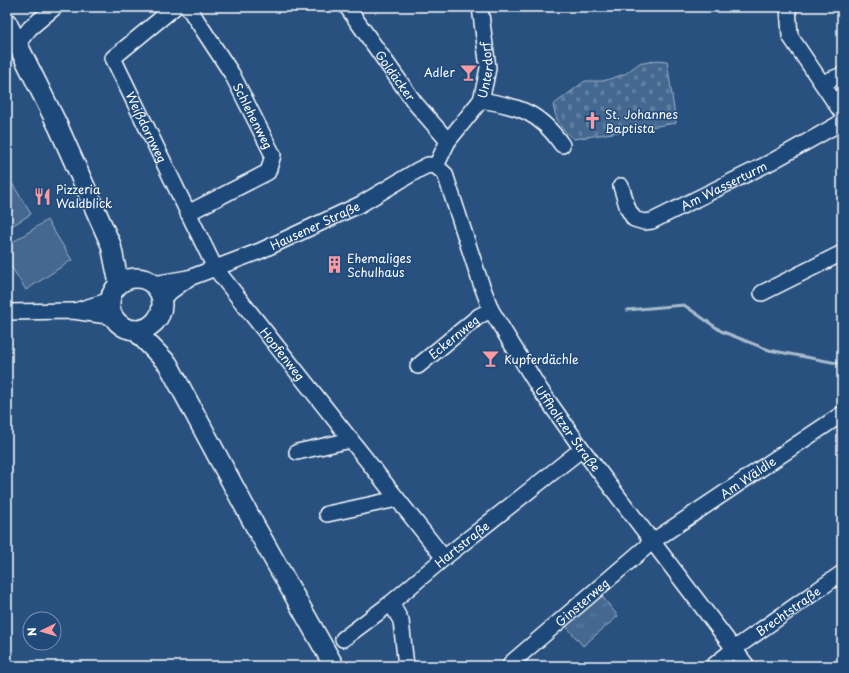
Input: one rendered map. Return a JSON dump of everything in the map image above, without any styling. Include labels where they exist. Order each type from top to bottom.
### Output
[{"type":"main road","points":[[7,23],[58,126],[133,293],[162,306],[158,318],[148,327],[135,330]]},
{"type":"main road","points":[[133,293],[123,326],[135,330],[168,364],[255,526],[334,666]]},
{"type":"main road","points":[[158,318],[168,364]]},
{"type":"street","points":[[18,43],[30,28],[55,7]]},
{"type":"street","name":"Weißdornweg","points":[[175,7],[113,58],[215,268]]},
{"type":"street","name":"Schlehenweg","points":[[188,7],[232,74],[273,155],[268,172],[188,212]]},
{"type":"street","name":"Goldäcker","points":[[347,7],[415,103],[448,141]]},
{"type":"street","name":"Unterdorf","points":[[436,166],[448,141],[480,100],[488,68],[480,7]]},
{"type":"street","points":[[788,7],[790,36],[842,113]]},
{"type":"street","points":[[822,83],[842,75]]},
{"type":"street","points":[[480,100],[515,107],[542,120],[562,145]]},
{"type":"street","name":"Am Wasserturm","points":[[621,186],[628,209],[634,219],[644,222],[652,220],[771,162],[842,122]]},
{"type":"street","name":"Hausener Straße","points":[[7,312],[73,311],[188,278],[260,251],[297,235],[361,204],[418,170],[428,166],[436,166]]},
{"type":"street","name":"Uffholtzer Straße","points":[[436,166],[445,174],[476,272],[491,310],[539,388],[582,449],[747,666]]},
{"type":"street","points":[[762,293],[842,253]]},
{"type":"street","name":"Hopfenweg","points":[[215,268],[444,558]]},
{"type":"street","name":"Eckernweg","points":[[418,366],[479,316],[491,310]]},
{"type":"street","name":"Am Wäldle","points":[[653,542],[842,414]]},
{"type":"street","points":[[297,452],[351,440]]},
{"type":"street","name":"Hartstraße","points":[[343,639],[391,603],[444,558],[582,449]]},
{"type":"street","points":[[328,514],[397,499]]},
{"type":"street","name":"Ginsterweg","points":[[512,665],[653,542]]},
{"type":"street","name":"Brechtstraße","points":[[713,666],[734,649],[842,573]]},
{"type":"street","points":[[391,603],[401,621],[406,666]]},
{"type":"green space","points":[[658,60],[667,61],[676,123],[574,139],[562,128],[553,105],[585,81],[603,81],[625,74],[641,62],[644,63]]},
{"type":"green space","points":[[7,175],[31,214],[7,229]]},
{"type":"green space","points":[[47,220],[72,260],[26,290],[7,260],[7,246]]},
{"type":"green space","points":[[601,595],[618,616],[583,646],[566,626]]},
{"type":"waterway","points":[[627,310],[684,305],[721,331],[769,350],[842,364]]},
{"type":"place","name":"Adler","points":[[468,72]]},
{"type":"place","name":"St. Johannes Baptista","points":[[592,121]]},
{"type":"place","name":"Pizzeria Waldblick","points":[[43,196]]},
{"type":"place","name":"Ehemaliges Schulhaus","points":[[334,265]]},
{"type":"place","name":"Kupferdächle","points":[[491,359]]}]
